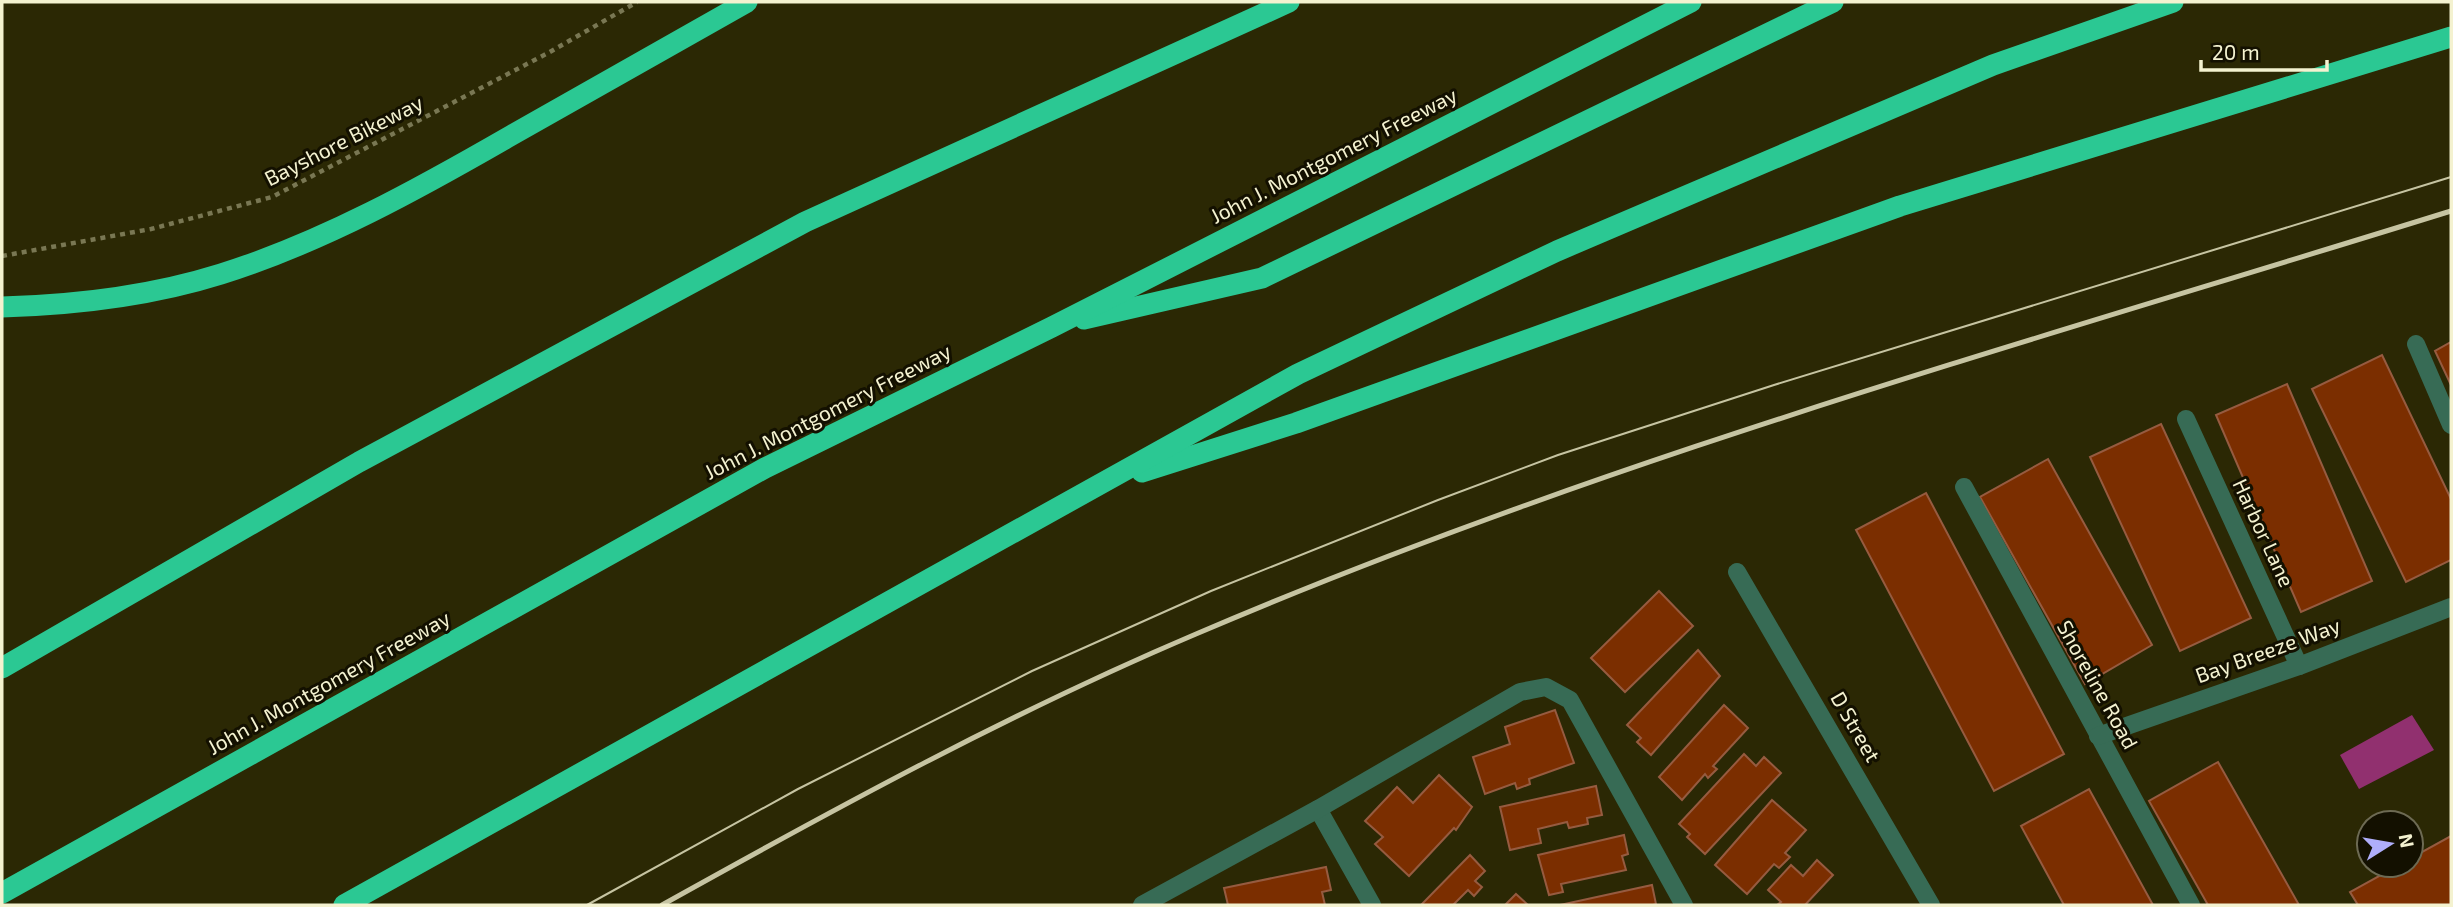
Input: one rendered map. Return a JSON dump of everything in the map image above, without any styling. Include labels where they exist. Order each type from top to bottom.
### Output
[{"type":"highway","points":[[2,307],[64,306],[170,287],[221,274],[316,237],[428,183],[747,2]]},
{"type":"highway","points":[[2,668],[359,462],[804,222],[1289,2]]},
{"type":"highway","name":"John J. Montgomery Freeway","points":[[2,893],[765,468],[1052,327],[1691,2]]},
{"type":"highway","points":[[1052,327],[1262,278],[1833,2]]},
{"type":"highway","points":[[344,905],[1298,374],[1557,251],[1993,65],[2173,2]]},
{"type":"highway","points":[[1097,486],[1296,423],[1900,206],[2451,37]]},
{"type":"street","points":[[2416,344],[2451,425]]},
{"type":"street","name":"Harbor Lane","points":[[2186,419],[2299,666]]},
{"type":"street","name":"Shoreline Road","points":[[1964,487],[2191,905]]},
{"type":"street","name":"D Street","points":[[1737,572],[1931,905]]},
{"type":"street","name":"Bay Breeze Way","points":[[2098,736],[2299,666],[2451,607]]},
{"type":"street","points":[[1142,905],[1318,809],[1520,692],[1546,687],[1570,700],[1684,905]]},
{"type":"street","points":[[1318,809],[1372,905]]},
{"type":"path","name":"Bayshore Bikeway","points":[[2,256],[151,229],[272,197],[548,53],[637,2]]},
{"type":"shaded area","points":[[2412,715],[2434,750],[2359,789],[2340,755]]},
{"type":"building","points":[[2451,342],[2451,385],[2435,351]]},
{"type":"building","points":[[2382,355],[2451,499],[2451,560],[2406,582],[2312,389]]},
{"type":"building","points":[[2287,384],[2372,581],[2301,612],[2216,415]]},
{"type":"building","points":[[2161,424],[2251,618],[2180,651],[2090,457]]},
{"type":"building","points":[[2048,459],[2152,645],[2085,684],[1980,497]]},
{"type":"building","points":[[1926,493],[2064,754],[1994,791],[1856,530]]},
{"type":"building","points":[[1659,591],[1693,626],[1625,692],[1591,658]]},
{"type":"building","points":[[1698,650],[1720,676],[1651,755],[1637,742],[1641,738],[1627,725]]},
{"type":"building","points":[[1724,705],[1748,728],[1713,766],[1717,769],[1708,778],[1705,774],[1682,800],[1659,777]]},
{"type":"building","points":[[1555,710],[1574,763],[1529,779],[1530,784],[1517,789],[1515,783],[1485,794],[1473,757],[1510,744],[1505,727]]},
{"type":"building","points":[[1744,754],[1756,766],[1764,757],[1781,773],[1705,854],[1687,837],[1690,834],[1679,824]]},
{"type":"building","points":[[2218,762],[2299,905],[2208,905],[2149,801]]},
{"type":"building","points":[[1439,775],[1472,807],[1456,830],[1454,828],[1409,876],[1375,844],[1383,837],[1365,821],[1397,787],[1413,803]]},
{"type":"building","points":[[1596,786],[1602,815],[1587,818],[1588,824],[1569,828],[1567,822],[1538,829],[1541,843],[1510,850],[1500,807]]},
{"type":"building","points":[[2089,789],[2153,905],[2064,905],[2021,826]]},
{"type":"building","points":[[1772,800],[1806,830],[1785,853],[1790,857],[1779,868],[1774,864],[1747,894],[1715,865]]},
{"type":"building","points":[[1624,835],[1628,854],[1622,856],[1626,870],[1561,884],[1563,892],[1549,895],[1538,855]]},
{"type":"building","points":[[2451,836],[2451,905],[2358,905],[2350,892],[2374,879],[2425,879],[2425,850]]},
{"type":"building","points":[[1470,855],[1485,871],[1475,881],[1482,887],[1474,896],[1468,890],[1453,905],[1421,905]]},
{"type":"building","points":[[1817,860],[1833,875],[1805,905],[1777,905],[1781,902],[1768,890],[1791,865],[1803,876]]},
{"type":"building","points":[[1326,867],[1331,890],[1322,892],[1325,905],[1228,905],[1224,888]]},
{"type":"building","points":[[1652,885],[1656,904],[1653,905],[1560,905]]},
{"type":"building","points":[[1516,894],[1528,905],[1505,905]]},
{"type":"tram line","points":[[587,905],[798,789],[1032,671],[1211,591],[1438,500],[1558,455],[1774,385],[2451,177]]},
{"type":"railway","points":[[662,905],[992,728],[1127,664],[1349,571],[1504,513],[1818,406],[2451,211]]}]
